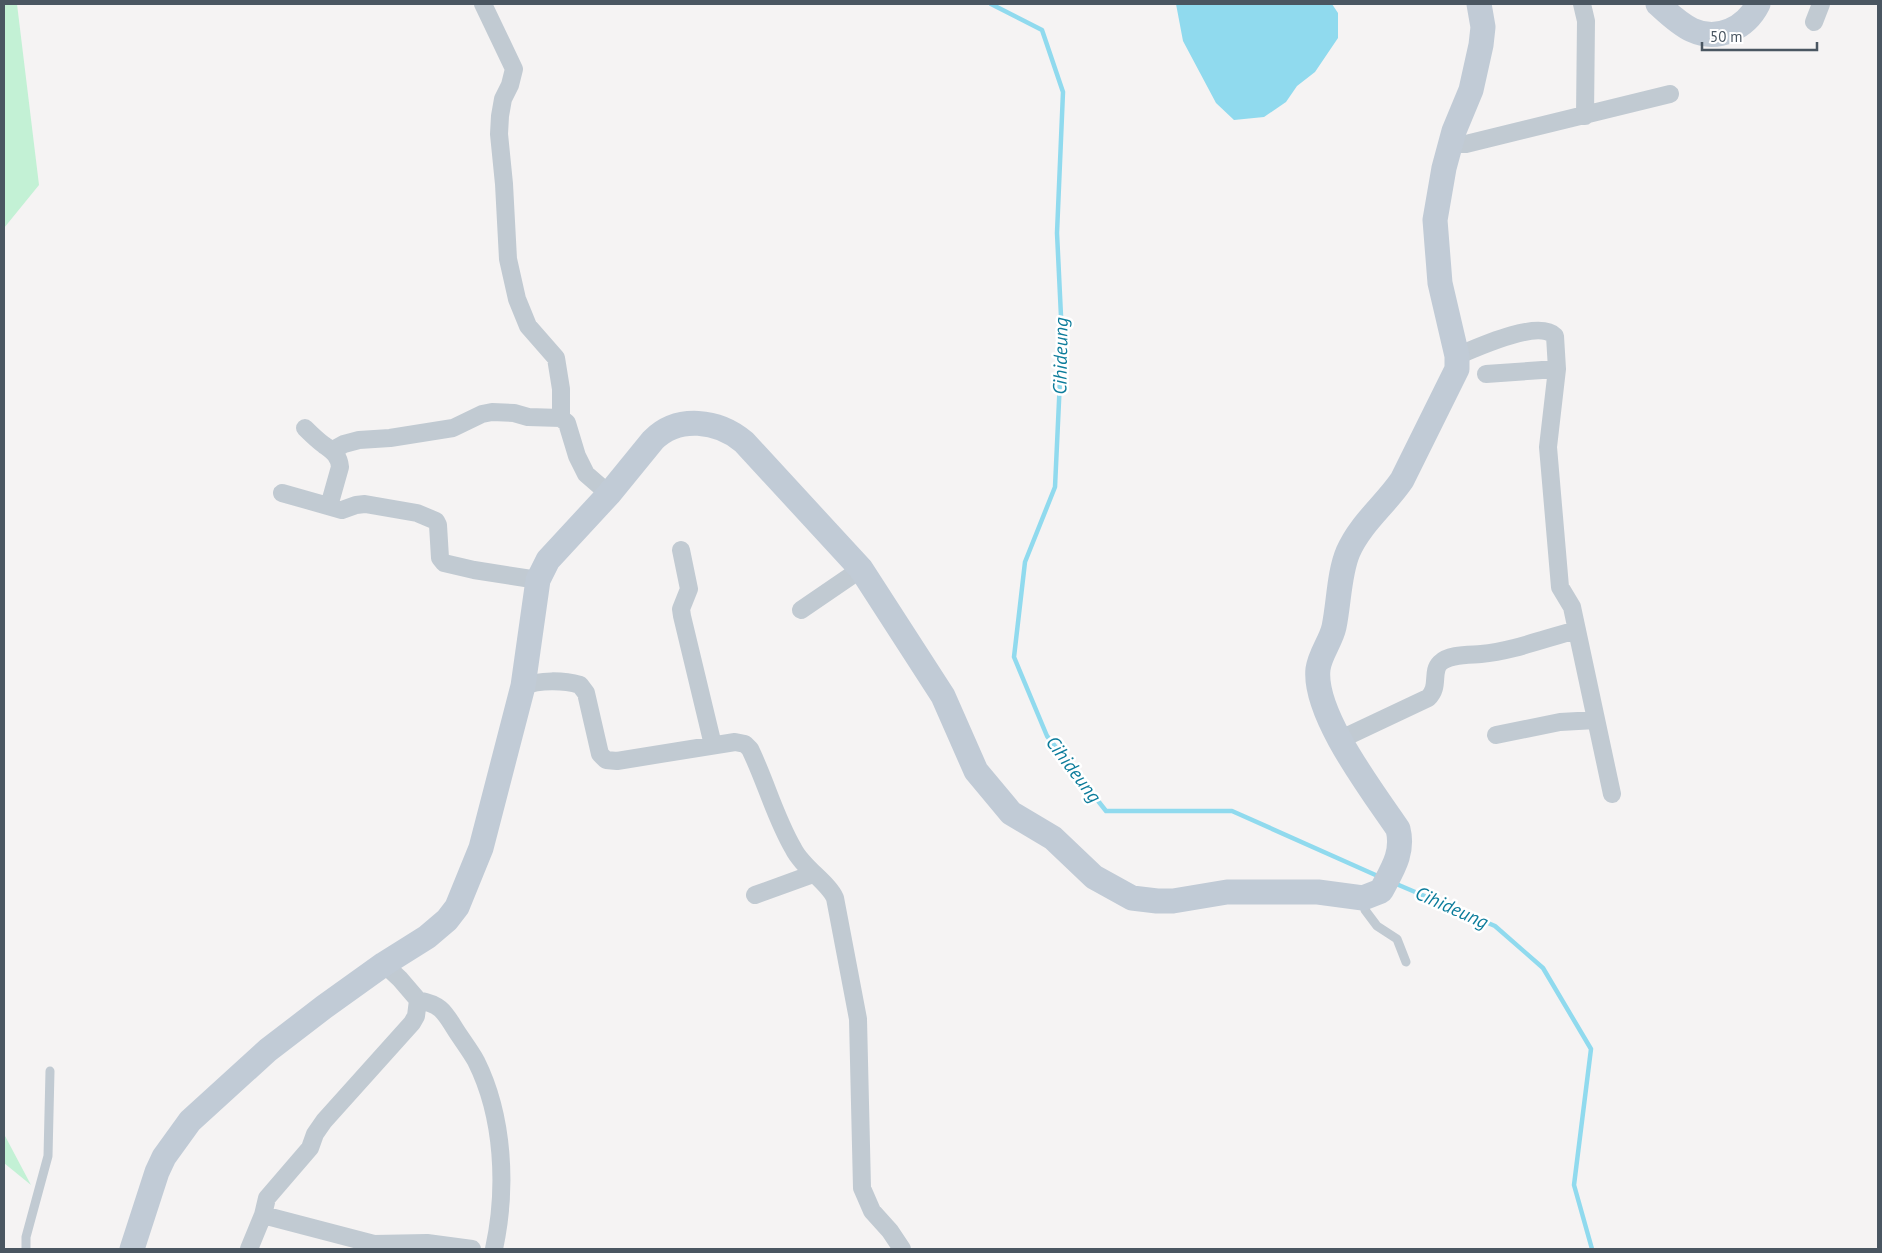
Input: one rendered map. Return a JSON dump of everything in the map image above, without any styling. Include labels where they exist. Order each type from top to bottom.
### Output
[{"type":"main road","points":[[132,1249],[157,1172],[164,1157],[190,1121],[268,1050],[384,964],[426,937],[447,920],[457,906],[481,848],[523,686],[538,580],[548,560],[609,494],[653,440],[670,427],[678,425],[706,425],[723,428],[733,432],[744,442],[862,569],[943,696],[976,771],[1011,813],[1053,838],[1094,877],[1132,898],[1157,902],[1226,892],[1318,892],[1372,895],[1397,860],[1401,846],[1398,829],[1339,740],[1318,686],[1318,671],[1319,663],[1334,630],[1347,554],[1362,528],[1393,494],[1455,375],[1457,356],[1440,283],[1435,220],[1444,168],[1454,131],[1471,90],[1481,45],[1483,27],[1479,4]]},
{"type":"main road","points":[[1658,4],[1680,24],[1692,30],[1709,34],[1720,34],[1739,27],[1758,4]]},
{"type":"street","points":[[483,4],[514,69],[510,85],[503,99],[499,134],[508,259],[517,299],[528,326],[556,358],[561,389],[561,418]]},
{"type":"street","points":[[1582,4],[1586,22],[1586,116]]},
{"type":"street","points":[[1814,22],[1821,4]]},
{"type":"street","points":[[1454,131],[1460,144],[1463,144],[1586,116],[1670,94]]},
{"type":"street","points":[[1457,356],[1504,336],[1532,332],[1548,332],[1555,336],[1557,369],[1548,447],[1560,587],[1572,606],[1612,794]]},
{"type":"street","points":[[1486,374],[1557,369]]},
{"type":"street","points":[[333,450],[344,444],[359,440],[390,438],[453,428],[482,414],[492,412],[514,413],[528,417],[561,418],[567,423],[576,456],[586,474],[609,494]]},
{"type":"street","points":[[305,428],[324,446],[333,450],[339,461],[340,468],[329,506]]},
{"type":"street","points":[[282,494],[344,510],[364,504],[417,513],[436,521],[438,525],[440,558],[444,563],[474,570],[538,580]]},
{"type":"street","points":[[681,550],[689,589],[681,609],[682,616],[713,744]]},
{"type":"street","points":[[801,610],[862,569]]},
{"type":"street","points":[[1339,740],[1428,698],[1435,689],[1437,669],[1440,662],[1453,658],[1502,651],[1577,630]]},
{"type":"street","points":[[523,686],[531,683],[552,682],[580,685],[586,693],[600,754],[606,760],[617,761],[713,744],[740,742],[748,746],[757,763],[793,850],[813,874],[831,891],[835,898],[858,1019],[862,1188],[872,1211],[890,1231],[902,1249]]},
{"type":"street","points":[[1496,735],[1560,722],[1596,720]]},
{"type":"street","points":[[755,895],[813,874]]},
{"type":"street","points":[[384,964],[400,978],[418,1000],[432,1002],[442,1010],[476,1060],[495,1113],[499,1154],[502,1198],[494,1249]]},
{"type":"street","points":[[249,1249],[263,1215],[267,1198],[310,1148],[315,1134],[324,1121],[412,1023],[416,1016],[418,1000]]},
{"type":"street","points":[[263,1215],[374,1244],[426,1243],[472,1249]]},
{"type":"lane","points":[[1372,895],[1365,910],[1377,926],[1397,939],[1406,962]]},
{"type":"lane","points":[[26,1249],[26,1237],[48,1156],[50,1071]]},
{"type":"green space","points":[[4,4],[17,4],[39,185],[4,228]]},
{"type":"green space","points":[[4,1134],[31,1185],[4,1163]]},
{"type":"water","points":[[1176,4],[1332,4],[1338,13],[1338,38],[1315,72],[1297,86],[1286,102],[1264,117],[1234,120],[1216,103],[1183,41]]},
{"type":"waterway","name":"Cihideung","points":[[991,4],[1042,30],[1063,92],[1057,233],[1062,337],[1055,487],[1025,562],[1014,657],[1047,736],[1106,811],[1232,811],[1380,877]]},
{"type":"waterway","name":"Cihideung","points":[[1394,883],[1495,926],[1543,968],[1591,1049],[1574,1185],[1592,1249]]}]
